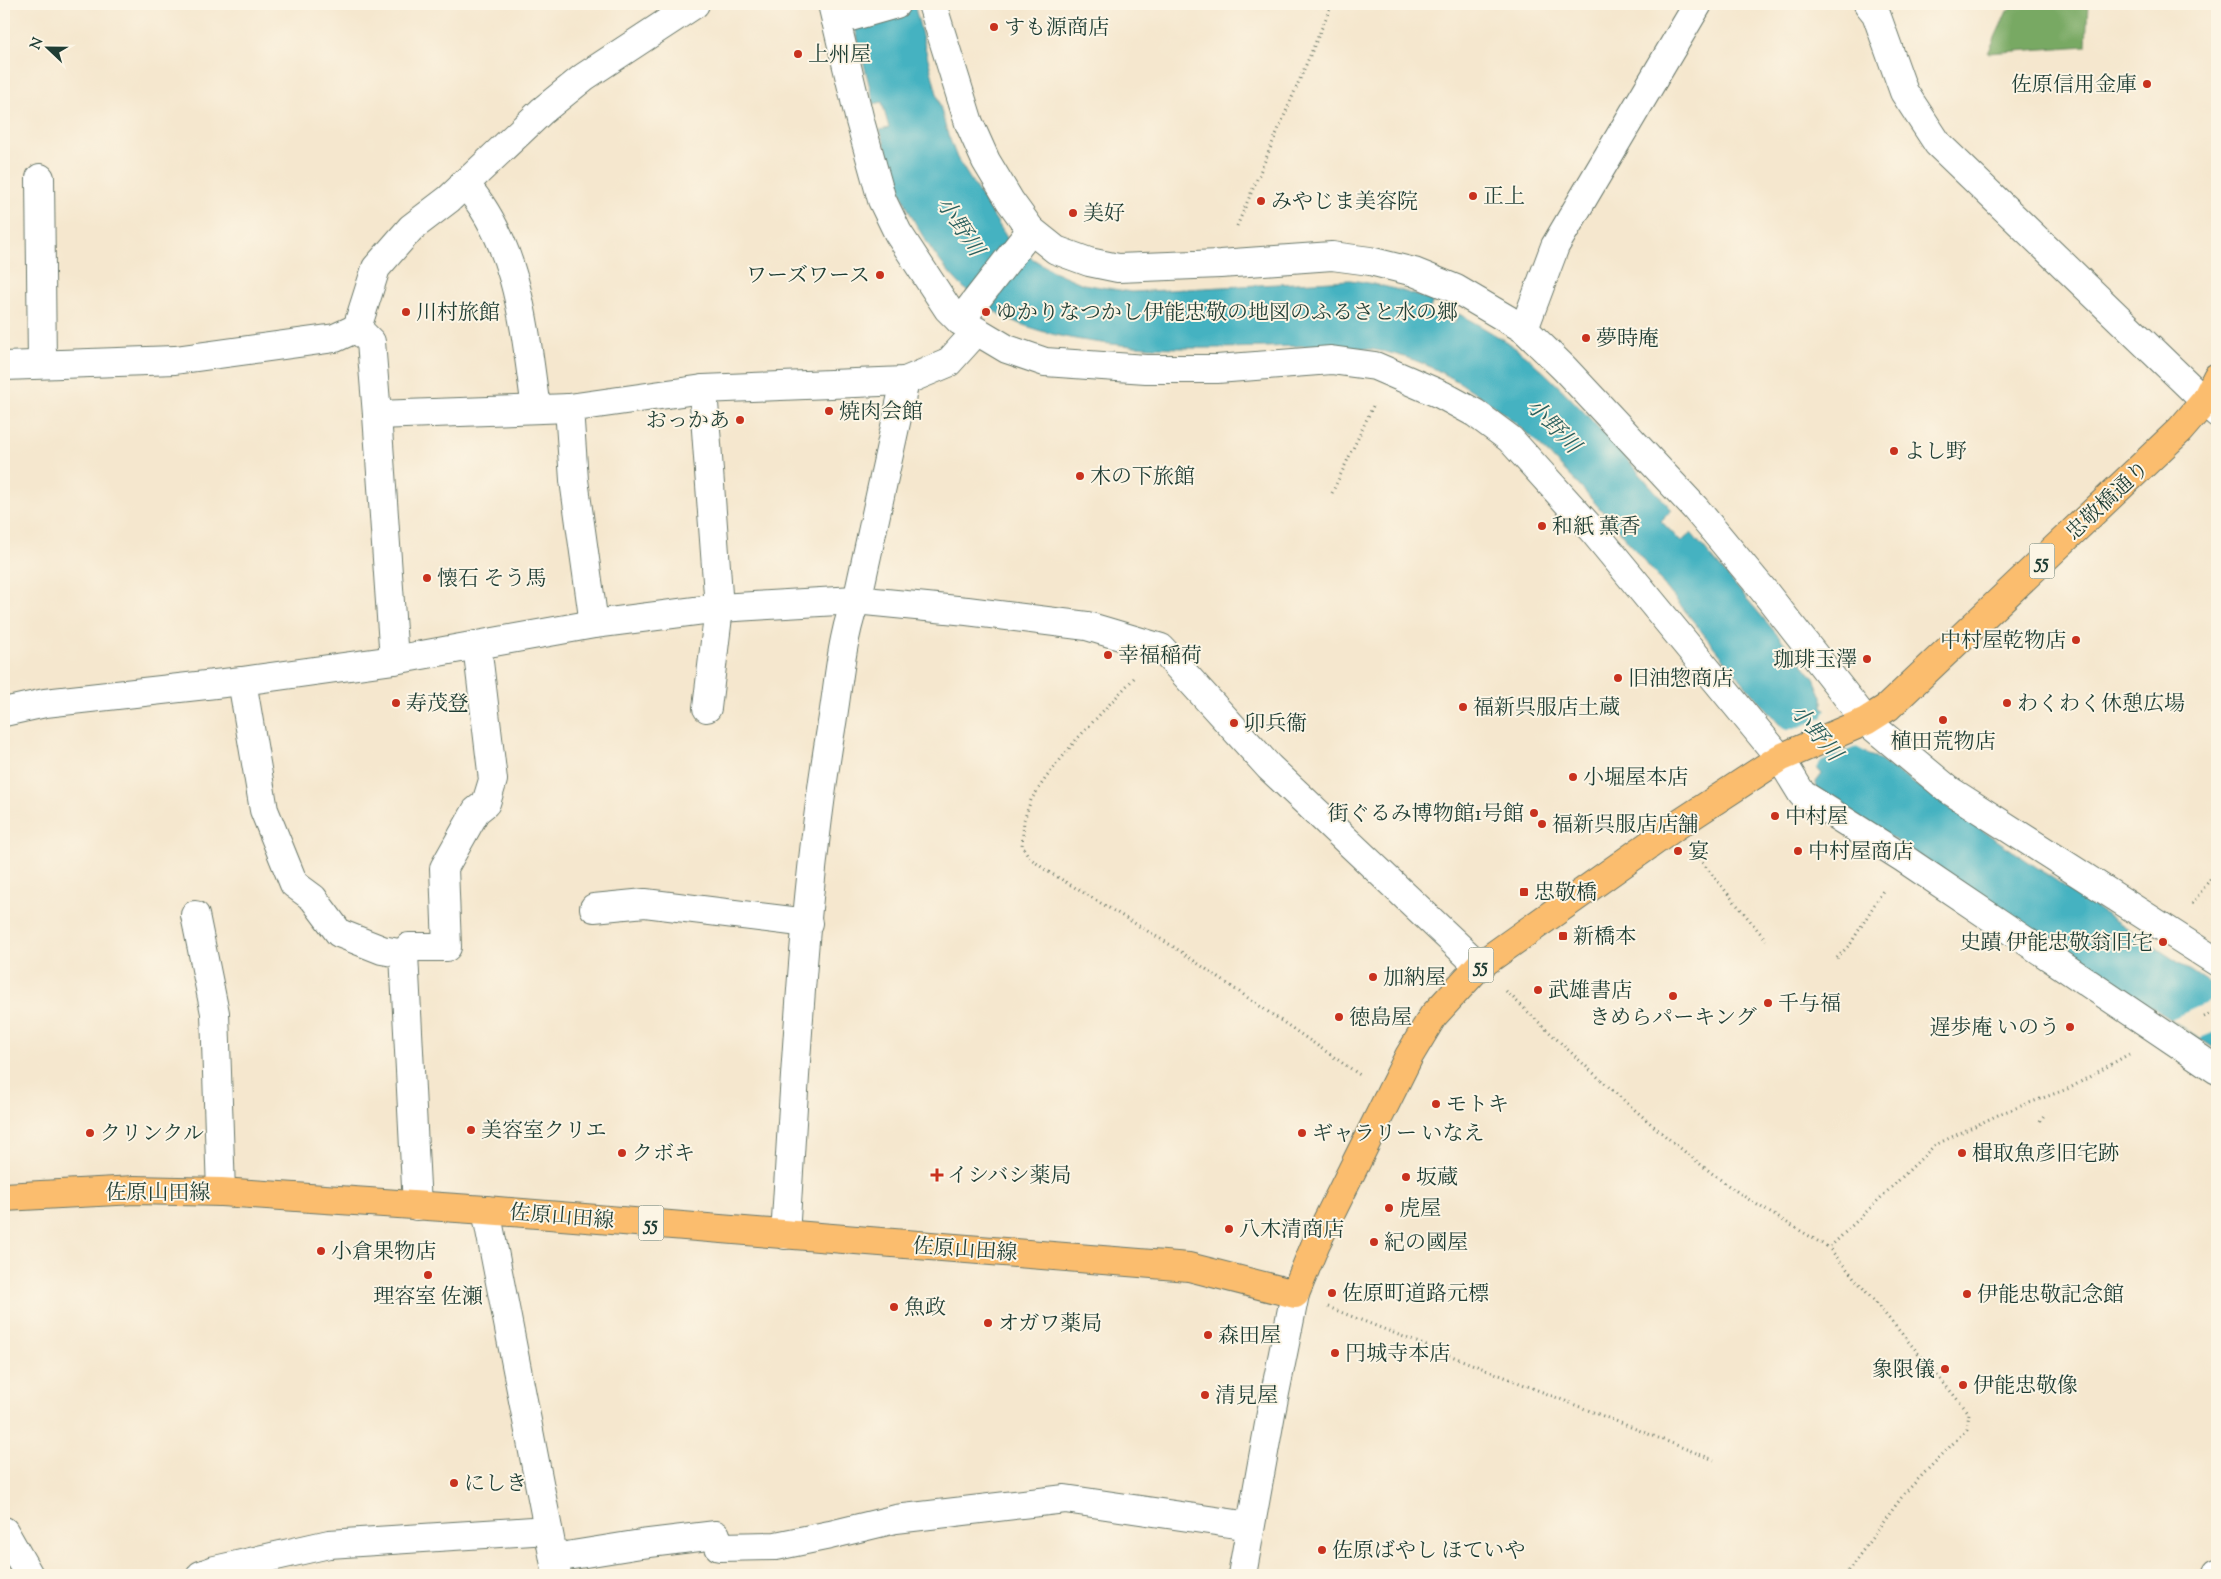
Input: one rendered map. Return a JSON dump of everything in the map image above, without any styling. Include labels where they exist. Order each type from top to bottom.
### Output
[{"type":"main road","name":"忠敬橋通り","points":[[1858,725],[1888,707],[2180,430],[2211,407],[2217,377]]},
{"type":"main road","name":"55","points":[[1295,1294],[1316,1243],[1389,1095],[1433,1016],[1479,966],[1673,828],[1788,755],[1858,725]]},
{"type":"main road","name":"佐原山田線","points":[[4,1197],[135,1190],[221,1192],[486,1210],[1189,1267],[1295,1294]]},
{"type":"street","points":[[4,366],[175,360],[335,338],[357,328],[376,268],[411,228],[448,199],[542,111],[584,77],[695,4]]},
{"type":"street","points":[[896,4],[840,13],[860,122],[882,200],[903,240],[948,309],[968,327],[1007,349],[1045,362],[1146,369],[1208,369],[1331,360],[1375,366],[1467,408],[1510,439],[1594,532],[1788,755],[1802,794],[1902,858],[2217,1070]]},
{"type":"street","points":[[932,4],[969,124],[986,161],[1010,201],[1024,239]]},
{"type":"street","points":[[1524,329],[1555,246],[1698,4]]},
{"type":"street","points":[[1868,4],[1876,14],[1904,92],[1938,144],[2211,407]]},
{"type":"street","points":[[40,178],[42,364]]},
{"type":"street","points":[[464,183],[478,199],[497,234],[512,271],[523,318],[536,409]]},
{"type":"street","points":[[1024,239],[1088,262],[1118,268],[1220,264],[1332,256],[1370,261],[1414,272],[1456,288],[1524,329],[1564,368],[1695,508],[1764,591],[1858,725],[1949,790],[2217,962]]},
{"type":"street","points":[[377,415],[569,408],[703,389],[905,381],[948,363],[968,327],[977,299],[1024,239]]},
{"type":"street","points":[[357,328],[371,342],[394,660]]},
{"type":"street","points":[[785,1235],[804,948],[825,766],[849,620],[905,381]]},
{"type":"street","points":[[703,389],[719,608],[707,708]]},
{"type":"street","points":[[569,408],[574,480],[594,624]]},
{"type":"street","points":[[4,712],[45,703],[242,681],[394,660],[594,624],[719,608],[855,600],[967,611],[1087,626],[1162,648],[1269,767],[1479,966]]},
{"type":"street","points":[[417,1206],[404,954],[409,947],[447,947],[444,868],[476,811],[486,803],[493,780],[477,645]]},
{"type":"street","points":[[242,681],[264,810],[294,884],[312,898],[339,933],[382,950],[404,954]]},
{"type":"street","points":[[594,908],[645,903],[808,923]]},
{"type":"street","points":[[194,914],[215,1013],[221,1192]]},
{"type":"street","points":[[486,1210],[556,1567],[641,1544],[716,1536],[719,1548],[776,1546],[896,1519],[1065,1499],[1250,1526]]},
{"type":"street","points":[[1242,1575],[1295,1294]]},
{"type":"street","points":[[201,1575],[215,1570],[329,1544],[548,1530]]},
{"type":"street","points":[[4,1531],[29,1575]]},
{"type":"path","points":[[1220,264],[1332,4]]},
{"type":"path","points":[[1332,494],[1390,372]]},
{"type":"path","points":[[1162,648],[1076,740],[1045,779],[1031,800],[1024,820],[1022,846],[1030,858],[1044,869],[1174,947],[1389,1095]]},
{"type":"path","points":[[1673,828],[1766,940]]},
{"type":"path","points":[[1837,958],[1851,943],[1902,858]]},
{"type":"path","points":[[1479,966],[1601,1082],[1717,1177],[1745,1197],[1829,1248],[1969,1413],[1967,1429],[1904,1494],[1845,1575]]},
{"type":"path","points":[[1829,1248],[1935,1145],[2002,1113],[2070,1088],[2164,1034]]},
{"type":"path","points":[[2040,1121],[2045,1114]]},
{"type":"path","points":[[1295,1294],[1714,1460]]},
{"type":"green space","points":[[2016,4],[2088,4],[2086,46],[1988,53],[2007,11]]},
{"type":"water","name":"小野川","points":[[849,4],[914,4],[946,129],[957,158],[1009,241],[1025,254],[1051,270],[1083,284],[1131,292],[1350,280],[1361,282],[1392,288],[1433,301],[1428,313],[1454,324],[1459,314],[1494,334],[1527,357],[1584,412],[1672,510],[1661,521],[1681,542],[1691,533],[1814,678],[1822,697],[1822,706],[1868,755],[1875,757],[2217,988],[2217,1050],[1817,790],[1816,782],[1822,774],[1604,513],[1526,433],[1483,398],[1460,383],[1414,360],[1394,354],[1352,347],[1162,348],[1088,341],[1053,334],[1020,324],[979,301],[946,269],[928,244],[907,207],[880,130],[889,128],[882,102],[874,104]]},
{"type":"pier","points":[[1826,708],[1875,757],[1856,747],[1820,762],[1816,771],[1777,723],[1786,729],[1794,729],[1822,718]]},
{"type":"pier","points":[[2217,998],[2217,1031],[2200,1038],[2171,1019]]},
{"type":"place","name":"すも源商店","points":[[994,27]]},
{"type":"place","name":"上州屋","points":[[798,54]]},
{"type":"place","name":"佐原信用金庫","points":[[2147,84]]},
{"type":"place","name":"正上","points":[[1473,196]]},
{"type":"place","name":"みやじま美容院","points":[[1261,201]]},
{"type":"place","name":"美好","points":[[1073,213]]},
{"type":"place","name":"ワーズワース","points":[[880,275]]},
{"type":"place","name":"川村旅館","points":[[406,312]]},
{"type":"place","name":"ゆかりなつかし伊能忠敬の地図のふるさと水の郷","points":[[986,312]]},
{"type":"place","name":"夢時庵","points":[[1586,338]]},
{"type":"place","name":"焼肉会館","points":[[829,411]]},
{"type":"place","name":"おっかあ","points":[[740,420]]},
{"type":"place","name":"よし野","points":[[1894,451]]},
{"type":"place","name":"木の下旅館","points":[[1080,476]]},
{"type":"place","name":"和紙 薫香","points":[[1542,526]]},
{"type":"place","name":"懐石 そう馬","points":[[427,578]]},
{"type":"place","name":"中村屋乾物店","points":[[2076,640]]},
{"type":"place","name":"幸福稲荷","points":[[1108,655]]},
{"type":"place","name":"珈琲玉澤","points":[[1867,659]]},
{"type":"place","name":"旧油惣商店","points":[[1618,678]]},
{"type":"place","name":"寿茂登","points":[[396,703]]},
{"type":"place","name":"わくわく休憩広場","points":[[2007,703]]},
{"type":"place","name":"福新呉服店土蔵","points":[[1463,707]]},
{"type":"place","name":"植田荒物店","points":[[1943,720]]},
{"type":"place","name":"卯兵衞","points":[[1234,723]]},
{"type":"place","name":"小堀屋本店","points":[[1573,777]]},
{"type":"place","name":"街ぐるみ博物館1号館","points":[[1534,813]]},
{"type":"place","name":"中村屋","points":[[1775,816]]},
{"type":"place","name":"福新呉服店店舗","points":[[1542,824]]},
{"type":"place","name":"宴","points":[[1678,851]]},
{"type":"place","name":"中村屋商店","points":[[1798,851]]},
{"type":"place","name":"忠敬橋","points":[[1524,892]]},
{"type":"place","name":"新橋本","points":[[1563,936]]},
{"type":"place","name":"史蹟 伊能忠敬翁旧宅","points":[[2163,942]]},
{"type":"place","name":"加納屋","points":[[1373,977]]},
{"type":"place","name":"武雄書店","points":[[1538,990]]},
{"type":"place","name":"きめらパーキング","points":[[1673,996]]},
{"type":"place","name":"千与福","points":[[1768,1003]]},
{"type":"place","name":"徳島屋","points":[[1339,1017]]},
{"type":"place","name":"遅歩庵 いのう","points":[[2070,1027]]},
{"type":"place","name":"モトキ","points":[[1436,1104]]},
{"type":"place","name":"美容室クリエ","points":[[471,1130]]},
{"type":"place","name":"クリンクル","points":[[90,1133]]},
{"type":"place","name":"ギャラリー いなえ","points":[[1302,1133]]},
{"type":"place","name":"クボキ","points":[[622,1153]]},
{"type":"place","name":"楫取魚彦旧宅跡","points":[[1962,1153]]},
{"type":"place","name":"イシバシ薬局","points":[[937,1175]]},
{"type":"place","name":"坂蔵","points":[[1406,1177]]},
{"type":"place","name":"虎屋","points":[[1389,1208]]},
{"type":"place","name":"八木清商店","points":[[1229,1229]]},
{"type":"place","name":"紀の國屋","points":[[1374,1242]]},
{"type":"place","name":"小倉果物店","points":[[321,1251]]},
{"type":"place","name":"理容室 佐瀬","points":[[428,1275]]},
{"type":"place","name":"佐原町道路元標","points":[[1332,1293]]},
{"type":"place","name":"伊能忠敬記念館","points":[[1967,1294]]},
{"type":"place","name":"魚政","points":[[894,1307]]},
{"type":"place","name":"オガワ薬局","points":[[988,1323]]},
{"type":"place","name":"森田屋","points":[[1208,1335]]},
{"type":"place","name":"円城寺本店","points":[[1335,1353]]},
{"type":"place","name":"象限儀","points":[[1945,1369]]},
{"type":"place","name":"伊能忠敬像","points":[[1963,1385]]},
{"type":"place","name":"清見屋","points":[[1205,1395]]},
{"type":"place","name":"にしき","points":[[454,1483]]},
{"type":"place","name":"佐原ばやし ほていや","points":[[1322,1550]]}]
